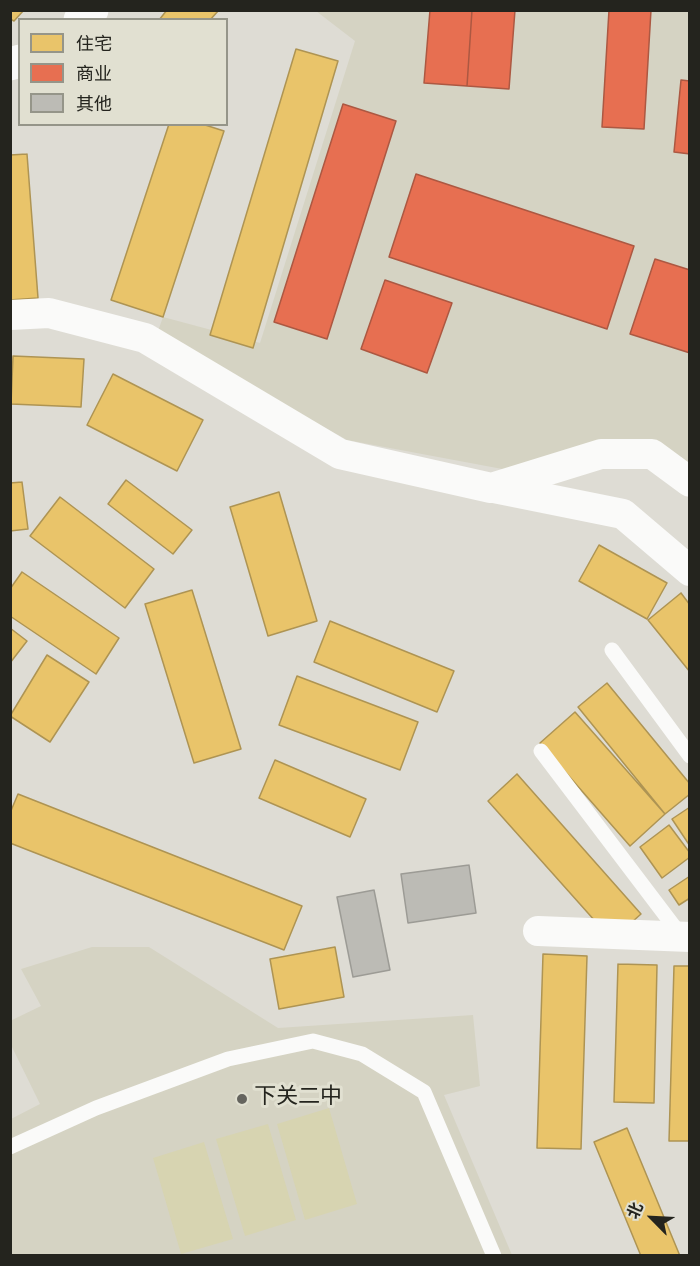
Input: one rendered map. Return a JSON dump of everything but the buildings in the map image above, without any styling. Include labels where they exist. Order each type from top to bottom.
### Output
[{"type":"street","points":[[10,315],[49,312],[145,338],[340,454],[491,488],[623,514],[690,571]]},
{"type":"street","points":[[491,488],[601,454],[652,454],[690,482]]},
{"type":"street","points":[[538,931],[686,937]]},
{"type":"lane","points":[[612,650],[690,756]]},
{"type":"lane","points":[[541,751],[686,937]]},
{"type":"lane","points":[[10,1148],[96,1108],[228,1059],[313,1041],[362,1054],[424,1092],[494,1256]]},
{"type":"shaded area","points":[[316,11],[689,11],[689,472],[652,448],[513,471],[347,440],[157,334],[163,317],[260,343],[355,41]]},
{"type":"shaded area","name":"下关二中","points":[[92,947],[149,947],[278,1028],[473,1015],[480,1086],[444,1095],[512,1255],[11,1255],[11,1119],[40,1104],[11,1045],[10,1021],[41,1006],[21,969]]},
{"type":"shaded area","points":[[329,1108],[357,1204],[305,1220],[277,1124]]},
{"type":"shaded area","points":[[268,1124],[296,1220],[245,1236],[216,1139]]},
{"type":"shaded area","points":[[204,1142],[233,1239],[181,1254],[153,1158]]},
{"type":"place","name":"下关二中","points":[[242,1099]]}]
